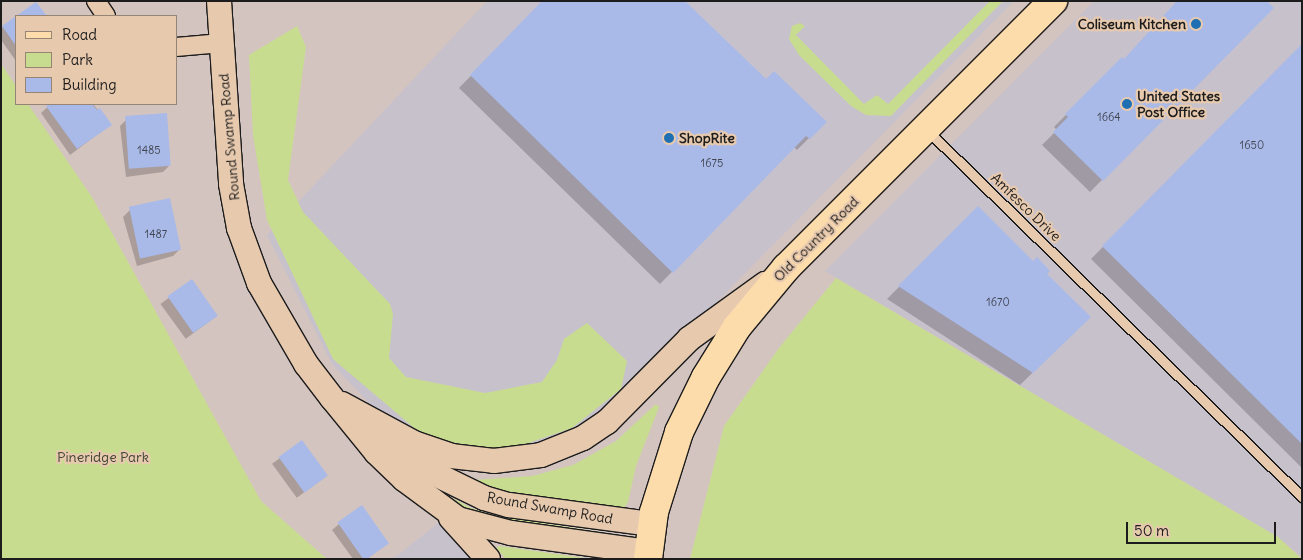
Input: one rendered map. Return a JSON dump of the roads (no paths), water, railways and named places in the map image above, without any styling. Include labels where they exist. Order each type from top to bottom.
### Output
[{"type":"main road","name":"Round Swamp Road","points":[[219,1],[231,184],[247,256],[283,324],[332,398],[376,452],[415,489],[447,513],[496,530],[648,555],[652,524],[509,505],[471,493],[404,454],[332,398]]},
{"type":"main road","name":"Old Country Road","points":[[652,524],[673,451],[696,394],[736,327],[786,268],[1053,1]]},
{"type":"main road","points":[[332,398],[414,443],[451,456],[494,461],[541,455],[576,442],[607,422],[689,340],[786,268]]},
{"type":"main road","points":[[447,513],[488,559]]},
{"type":"street","points":[[96,1],[105,15]]},
{"type":"street","points":[[178,47],[222,43]]},
{"type":"lane","name":"Amfesco Drive","points":[[926,130],[1302,497]]},
{"type":"place","name":"Coliseum Kitchen","points":[[1196,24]]},
{"type":"place","name":"United States Post Office","points":[[1127,104]]},
{"type":"place","name":"ShopRite","points":[[669,138]]},
{"type":"park label","name":"Pineridge Park","points":[[103,457]]}]
